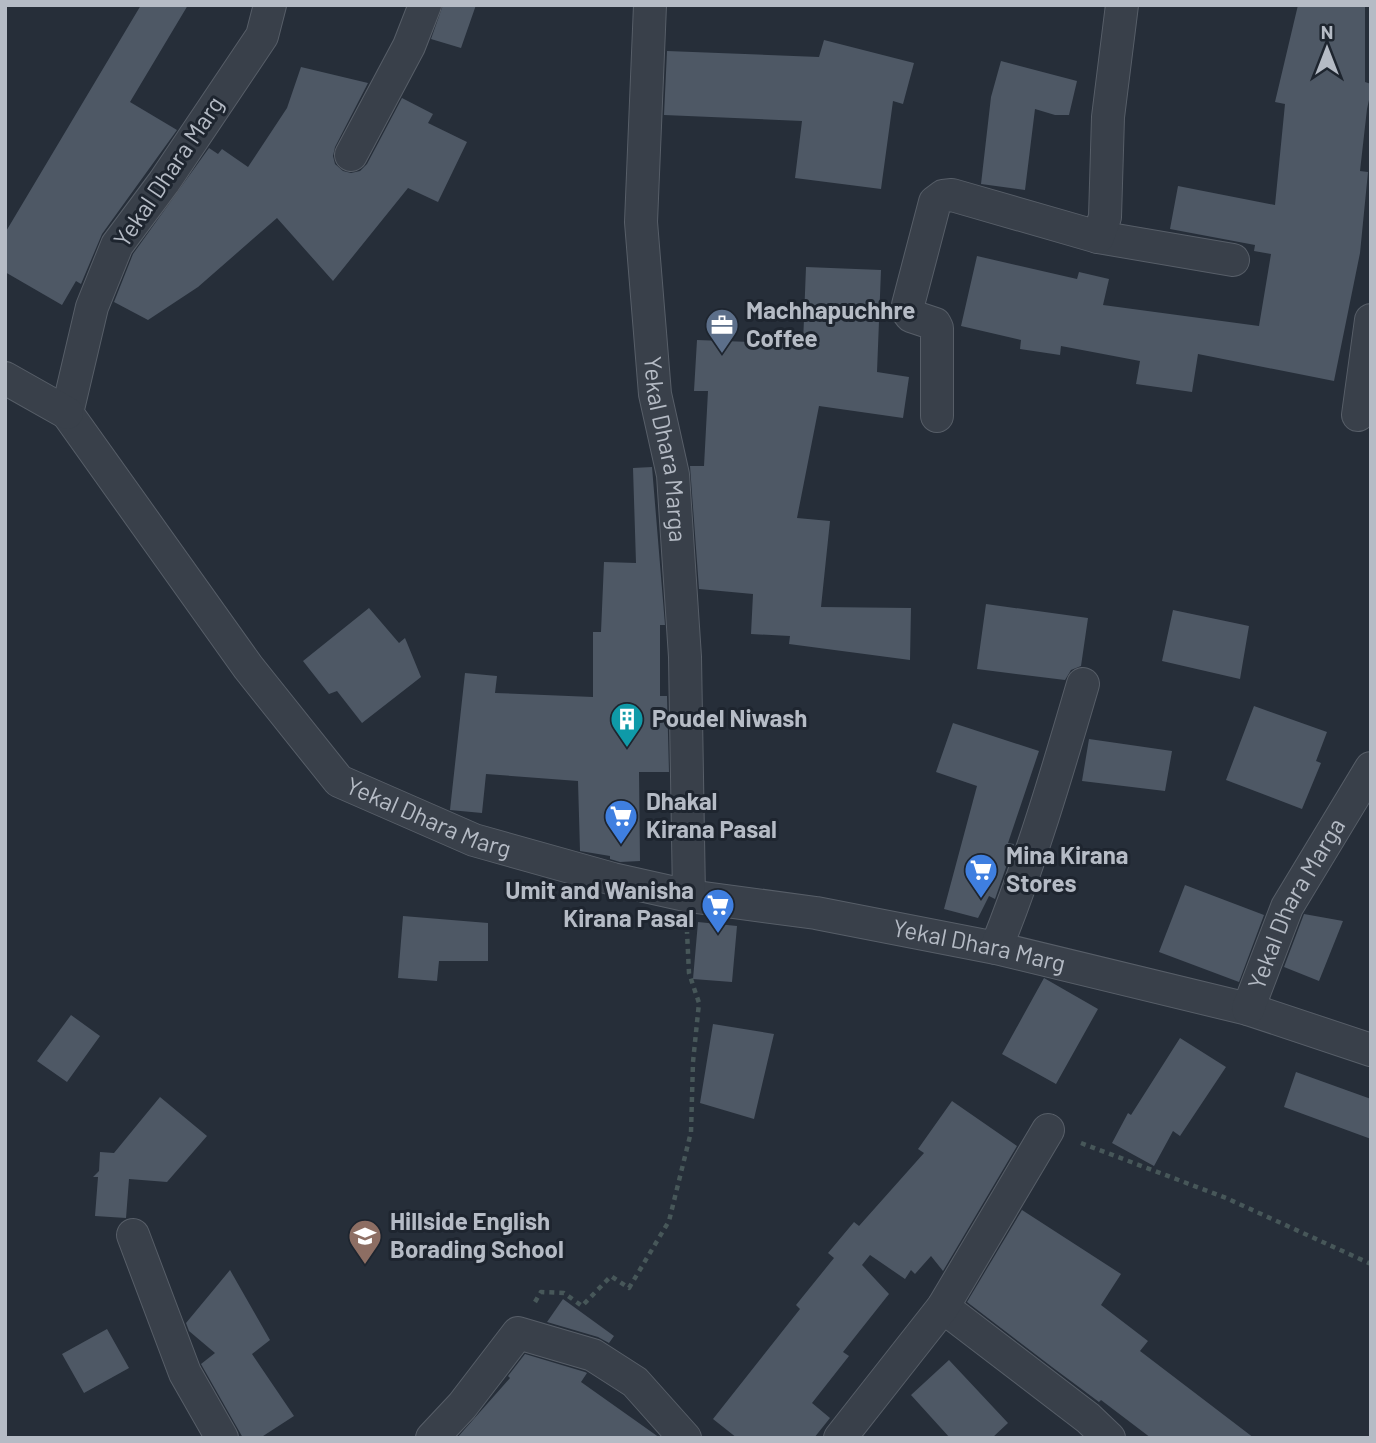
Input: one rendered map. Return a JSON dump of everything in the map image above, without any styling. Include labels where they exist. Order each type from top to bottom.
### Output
[{"type":"street","name":"Yekal Dhara Marg","points":[[270,5],[262,36],[164,182],[117,245],[92,307],[67,413],[248,667],[339,781],[474,840],[612,879],[689,895],[816,913],[996,948],[1248,1009],[1371,1050]]},
{"type":"street","points":[[351,155],[409,46],[425,5]]},
{"type":"street","name":"Yekal Dhara Marga","points":[[649,5],[640,222],[655,394],[673,475],[676,514],[685,657],[689,895]]},
{"type":"street","points":[[1098,237],[1105,217],[1108,117],[1122,5]]},
{"type":"street","points":[[937,416],[937,328],[935,324],[911,316],[908,305],[935,202],[943,196],[952,195],[1098,237],[1233,260]]},
{"type":"street","points":[[1358,415],[1371,320]]},
{"type":"street","points":[[5,378],[67,413]]},
{"type":"street","points":[[996,948],[1049,804],[1083,684]]},
{"type":"street","name":"Yekal Dhara Marga","points":[[1248,1009],[1287,907],[1371,768]]},
{"type":"street","points":[[840,1438],[943,1307],[1048,1130]]},
{"type":"street","points":[[133,1235],[185,1373],[222,1438]]},
{"type":"street","points":[[943,1307],[1109,1438]]},
{"type":"street","points":[[432,1438],[462,1406],[518,1333],[593,1355],[635,1382],[685,1438]]},
{"type":"path","points":[[518,1333],[541,1292],[564,1293],[582,1306],[611,1276],[629,1289],[668,1221],[691,1132],[693,1062],[699,1003],[689,973],[689,895]]},
{"type":"path","points":[[1048,1130],[1226,1198],[1371,1264]]},
{"type":"building","points":[[141,5],[188,5],[130,102],[177,130],[102,234],[81,284],[76,281],[62,305],[5,272],[5,233]]},
{"type":"building","points":[[443,5],[476,5],[461,48],[431,39]]},
{"type":"building","points":[[1298,5],[1365,5],[1365,82],[1371,84],[1371,91],[1360,171],[1368,172],[1360,253],[1334,381],[1198,354],[1192,392],[1136,384],[1140,361],[1061,346],[1060,355],[1020,349],[1021,340],[961,326],[977,256],[1077,279],[1079,272],[1109,279],[1103,305],[1259,326],[1271,254],[1254,251],[1255,245],[1170,229],[1178,186],[1275,205],[1285,104],[1275,102]]},
{"type":"building","points":[[824,40],[914,63],[903,104],[893,101],[881,189],[795,178],[802,121],[664,115],[667,51],[819,57]]},
{"type":"building","points":[[1001,61],[1077,81],[1069,115],[1055,115],[1035,109],[1025,190],[981,184],[991,97]]},
{"type":"building","points":[[301,67],[368,83],[335,147],[335,164],[343,171],[360,171],[367,164],[402,98],[433,114],[428,123],[467,142],[438,202],[408,188],[333,281],[277,218],[198,287],[148,320],[114,302],[133,254],[209,148],[218,154],[222,149],[248,167],[287,108]]},
{"type":"building","points":[[806,267],[881,270],[877,372],[909,377],[903,418],[819,406],[797,518],[830,521],[821,607],[911,608],[910,660],[789,644],[790,636],[751,634],[753,594],[699,589],[690,466],[704,466],[708,391],[694,391],[697,340],[803,344]]},
{"type":"building","points":[[652,467],[665,625],[660,625],[660,696],[667,696],[669,772],[639,772],[640,861],[620,862],[610,859],[610,856],[580,851],[578,781],[486,774],[482,813],[450,810],[465,673],[497,676],[495,693],[593,697],[593,632],[601,632],[604,562],[636,563],[633,468]]},
{"type":"building","points":[[986,604],[1088,618],[1081,666],[1071,670],[1065,680],[977,669]]},
{"type":"building","points":[[369,608],[399,643],[405,638],[421,677],[362,723],[337,691],[329,694],[303,661]]},
{"type":"building","points":[[1173,610],[1249,626],[1240,679],[1162,661]]},
{"type":"building","points":[[1254,706],[1327,732],[1316,761],[1321,763],[1302,809],[1226,780]]},
{"type":"building","points":[[953,723],[1039,751],[1008,843],[1014,844],[995,899],[989,896],[978,918],[944,909],[977,786],[936,772]]},
{"type":"building","points":[[1089,739],[1172,751],[1165,791],[1082,781]]},
{"type":"building","points":[[1185,885],[1264,915],[1239,982],[1159,952]]},
{"type":"building","points":[[1304,914],[1343,921],[1319,981],[1284,967]]},
{"type":"building","points":[[403,916],[488,923],[488,961],[439,961],[437,981],[398,978]]},
{"type":"building","points":[[698,922],[737,926],[732,982],[693,979]]},
{"type":"building","points":[[1044,978],[1098,1009],[1056,1084],[1002,1054]]},
{"type":"building","points":[[71,1015],[100,1036],[67,1082],[37,1061]]},
{"type":"building","points":[[713,1024],[774,1034],[754,1119],[700,1103]]},
{"type":"building","points":[[1180,1038],[1226,1067],[1180,1136],[1173,1131],[1154,1166],[1112,1143],[1128,1113],[1131,1115]]},
{"type":"building","points":[[1296,1072],[1371,1099],[1371,1139],[1284,1107]]},
{"type":"building","points":[[160,1097],[207,1136],[167,1182],[129,1179],[126,1218],[95,1216],[98,1177],[93,1177],[99,1171],[100,1152],[114,1153]]},
{"type":"building","points":[[952,1101],[1017,1146],[943,1271],[931,1256],[915,1274],[911,1270],[905,1279],[870,1255],[862,1265],[889,1294],[843,1352],[849,1356],[812,1403],[830,1418],[814,1438],[737,1438],[713,1419],[800,1309],[796,1305],[834,1258],[828,1253],[854,1222],[859,1226],[924,1153],[918,1149]]},
{"type":"building","points":[[1022,1210],[1121,1274],[1101,1305],[1148,1341],[1140,1351],[1254,1438],[1151,1438],[967,1302]]},
{"type":"building","points":[[230,1270],[270,1340],[252,1354],[294,1416],[260,1438],[243,1438],[201,1364],[215,1353],[189,1331],[186,1323]]},
{"type":"building","points":[[563,1299],[614,1336],[609,1343],[598,1337],[547,1322]]},
{"type":"building","points":[[107,1329],[129,1368],[84,1393],[62,1354]]},
{"type":"building","points":[[525,1354],[587,1373],[581,1382],[660,1438],[457,1438],[510,1378],[508,1376]]},
{"type":"building","points":[[949,1360],[1008,1423],[992,1438],[950,1438],[911,1395]]},
{"type":"place","name":"Machhapuchhre Coffee","points":[[722,355]]},
{"type":"place","name":"Poudel Niwash","points":[[627,749]]},
{"type":"place","name":"Dhakal Kirana Pasal","points":[[621,846]]},
{"type":"place","name":"Mina Kirana Stores","points":[[981,900]]},
{"type":"place","name":"Umit and Wanisha Kirana Pasal","points":[[718,935]]},
{"type":"place","name":"Hillside English Borading School","points":[[365,1266]]}]
